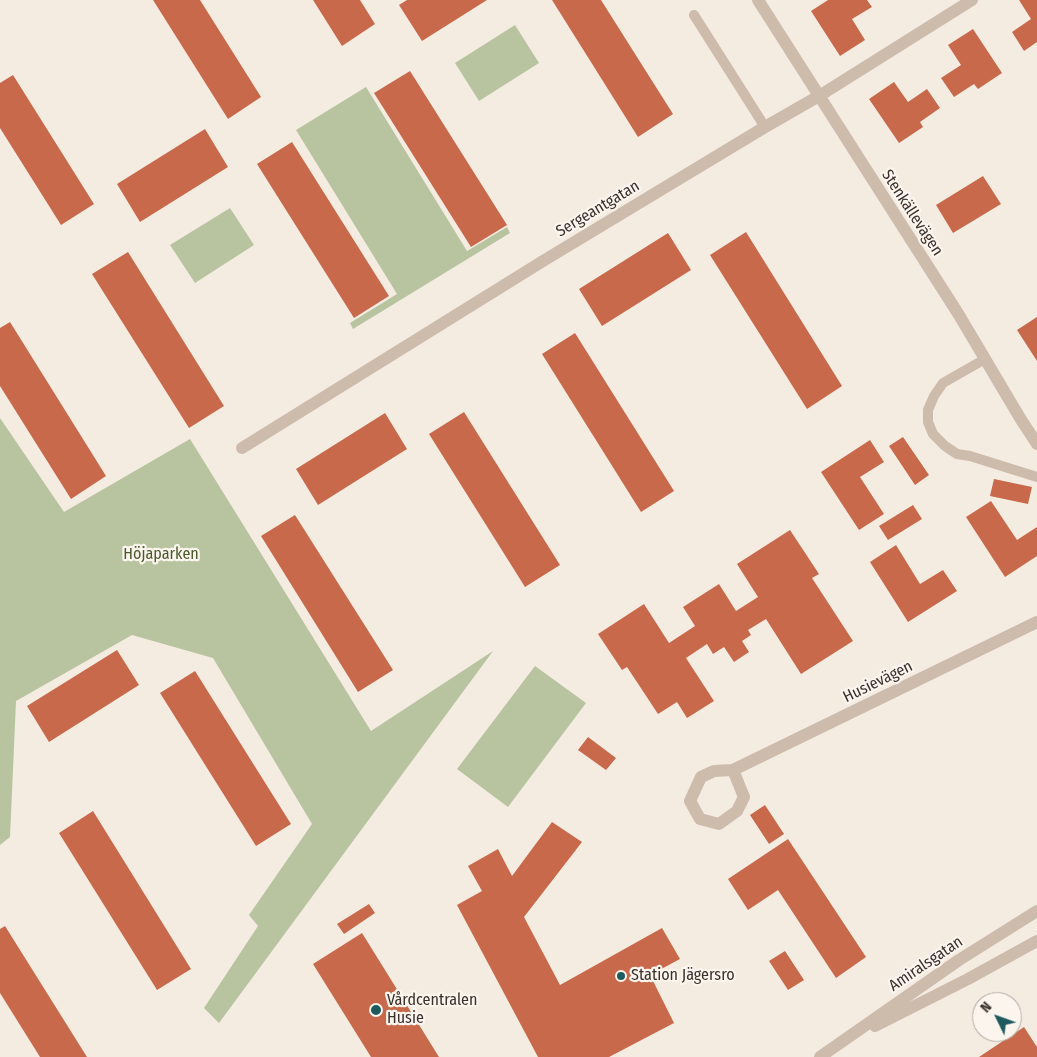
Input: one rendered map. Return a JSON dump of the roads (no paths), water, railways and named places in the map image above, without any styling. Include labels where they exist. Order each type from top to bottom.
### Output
[{"type":"street","name":"Stenkällevägen","points":[[758,0],[1037,444]]},
{"type":"street","name":"Sergeantgatan","points":[[242,448],[543,261],[819,96],[972,0]]},
{"type":"street","name":"Husievägen","points":[[733,770],[744,796],[737,811],[719,824],[700,819],[690,800],[701,777],[714,771],[733,770],[1037,622]]},
{"type":"street","name":"Amiralsgatan","points":[[820,1057],[959,960],[1037,911]]},
{"type":"street","name":"Amiralsgatan","points":[[835,1047],[968,979],[1037,941]]},
{"type":"lane","points":[[694,15],[766,127]]},
{"type":"lane","points":[[985,359],[943,383],[934,396],[928,410],[928,422],[933,434],[945,446],[957,454],[970,456],[1037,477]]},
{"type":"place","name":"Station Jägersro","points":[[621,976]]},
{"type":"place","name":"Vårdcentralen Husie","points":[[376,1010]]},
{"type":"park label","name":"Höjaparken","points":[[161,555]]}]
